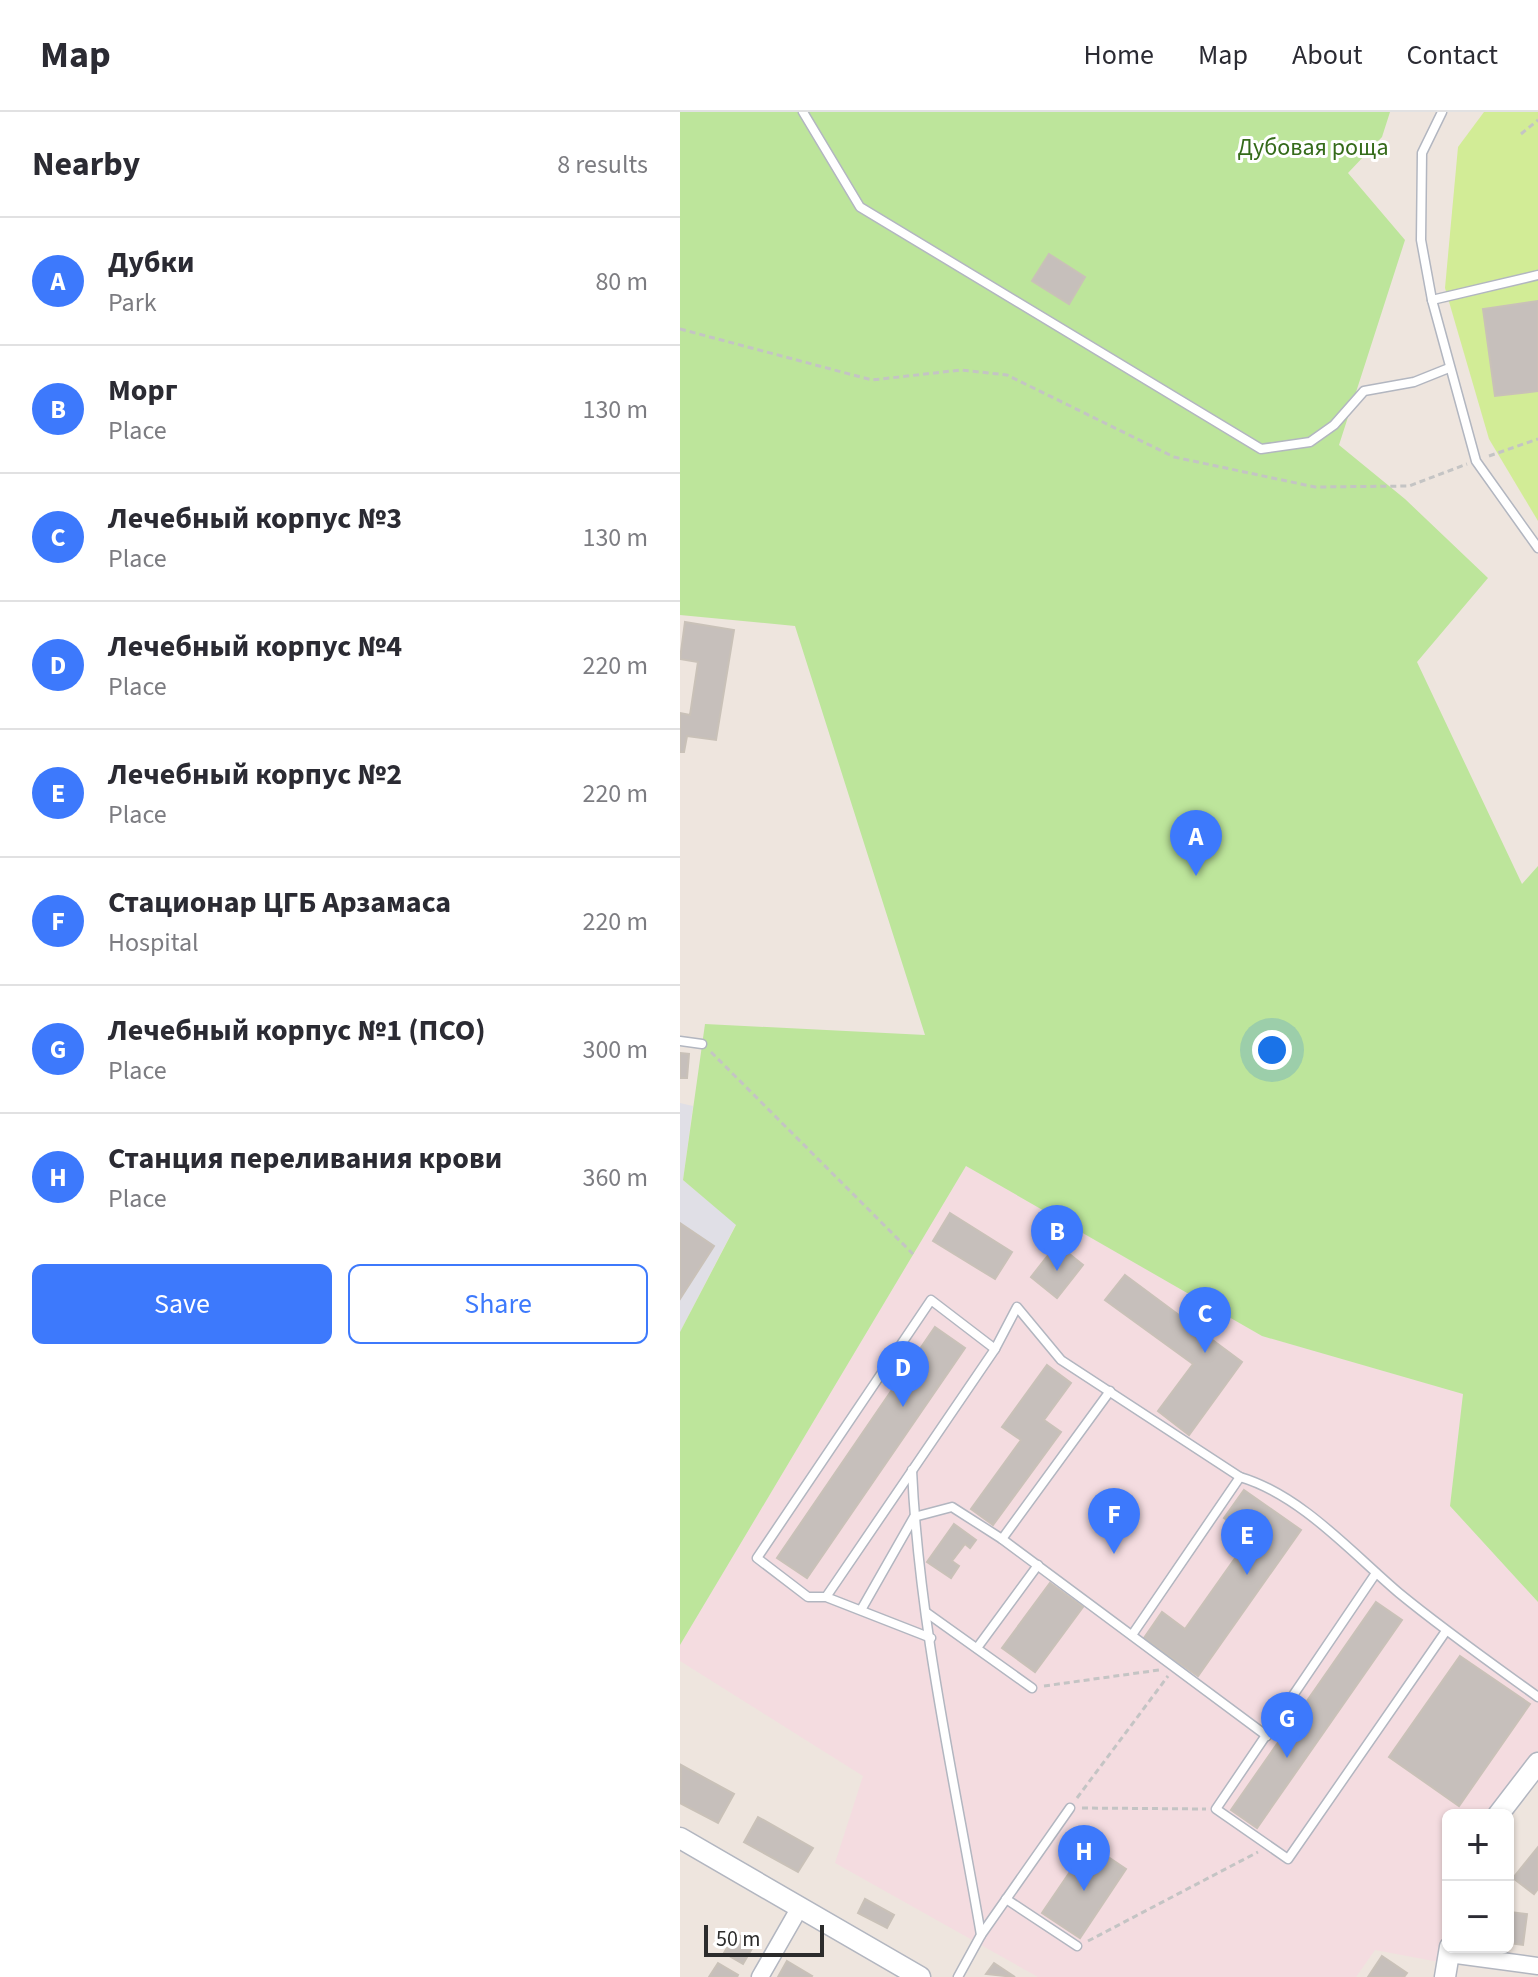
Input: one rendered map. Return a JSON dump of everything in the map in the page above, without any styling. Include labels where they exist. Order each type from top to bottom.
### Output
[{"type":"street","points":[[1503,1809],[1538,1763]]},
{"type":"street","points":[[680,1838],[920,1977]]},
{"type":"street","points":[[760,1977],[800,1907]]},
{"type":"street","points":[[1445,1977],[1449,1953]]},
{"type":"street","points":[[1461,1953],[1538,1966]]},
{"type":"lane","points":[[803,112],[860,207],[1261,449],[1310,442],[1334,425],[1364,391],[1414,382],[1449,368]]},
{"type":"lane","points":[[1442,112],[1422,153],[1421,240],[1432,300],[1476,461],[1538,548]]},
{"type":"lane","points":[[1432,300],[1538,275]]},
{"type":"lane","points":[[680,1041],[702,1044]]},
{"type":"lane","points":[[931,1638],[826,1597],[808,1597],[757,1558],[931,1300],[995,1349]]},
{"type":"lane","points":[[826,1597],[995,1349],[1017,1307],[1061,1360],[1240,1477],[1261,1483],[1316,1521],[1446,1631],[1538,1697]]},
{"type":"lane","points":[[1002,1539],[1110,1391]]},
{"type":"lane","points":[[912,1470],[914,1517],[927,1613],[981,1935]]},
{"type":"lane","points":[[1132,1635],[1240,1477]]},
{"type":"lane","points":[[861,1610],[914,1517],[952,1507],[1038,1565],[1267,1736]]},
{"type":"lane","points":[[977,1648],[1038,1565]]},
{"type":"lane","points":[[1376,1573],[1216,1809],[1288,1859],[1446,1631]]},
{"type":"lane","points":[[927,1613],[1032,1688]]},
{"type":"lane","points":[[958,1977],[981,1935],[1070,1808]]},
{"type":"lane","points":[[1006,1899],[1077,1946]]},
{"type":"path","points":[[1521,134],[1538,120]]},
{"type":"path","points":[[680,329],[872,380],[961,370],[1007,375],[1174,457],[1315,487],[1409,486],[1538,439]]},
{"type":"path","points":[[702,1044],[913,1254]]},
{"type":"path","points":[[1032,1688],[1175,1667]]},
{"type":"path","points":[[1070,1808],[1175,1667]]},
{"type":"path","points":[[1070,1808],[1216,1809]]},
{"type":"path","points":[[1077,1946],[1270,1846]]},
{"type":"shaded area","points":[[680,1103],[693,1106],[683,1180],[736,1224],[680,1332]]},
{"type":"shaded area","points":[[966,1166],[1262,1336],[1463,1394],[1450,1506],[1538,1602],[1538,1749],[1493,1809],[1442,1809],[1442,1944],[1439,1962],[1375,1950],[1356,1977],[1038,1977],[835,1863],[863,1776],[680,1661],[680,1645]]},
{"type":"green space","name":"Дубовая роща","points":[[680,112],[1390,112],[1382,137],[1348,173],[1405,240],[1339,445],[1405,499],[1488,578],[1417,662],[1522,884],[1538,866],[1538,1602],[1450,1506],[1463,1394],[1262,1336],[966,1166],[680,1645],[680,1332],[736,1225],[683,1180],[705,1024],[925,1035],[795,626],[680,615]]},
{"type":"green space","points":[[1484,112],[1538,112],[1538,521],[1489,439],[1445,288],[1458,147]]},
{"type":"building","points":[[1049,254],[1085,277],[1069,304],[1032,281]]},
{"type":"building","points":[[1538,301],[1538,391],[1495,396],[1483,309]]},
{"type":"building","points":[[685,622],[734,630],[716,740],[687,736],[684,752],[680,752],[680,713],[690,715],[698,662],[680,659]]},
{"type":"building","points":[[680,1053],[689,1054],[687,1078],[680,1078]]},
{"type":"building","points":[[950,1213],[1012,1252],[995,1279],[933,1241]]},
{"type":"building","points":[[680,1223],[714,1246],[680,1299]]},
{"type":"building","points":[[1057,1244],[1083,1265],[1057,1298],[1031,1277]]},
{"type":"building","points":[[1125,1275],[1242,1362],[1189,1435],[1158,1411],[1193,1364],[1105,1300]]},
{"type":"building","points":[[935,1327],[965,1348],[807,1578],[777,1558]]},
{"type":"building","points":[[1047,1365],[1071,1383],[1044,1420],[1061,1432],[993,1525],[971,1509],[1021,1440],[1002,1427]]},
{"type":"building","points":[[1244,1490],[1301,1530],[1198,1676],[1144,1638],[1162,1612],[1185,1629],[1250,1537],[1224,1518]]},
{"type":"building","points":[[954,1524],[976,1540],[970,1548],[965,1544],[952,1561],[959,1566],[951,1578],[927,1562]]},
{"type":"building","points":[[1050,1583],[1083,1607],[1035,1672],[1002,1648]]},
{"type":"building","points":[[1376,1602],[1402,1620],[1257,1828],[1231,1810]]},
{"type":"building","points":[[1460,1656],[1530,1704],[1459,1806],[1389,1757]]},
{"type":"building","points":[[681,1765],[734,1794],[718,1823],[680,1803]]},
{"type":"building","points":[[758,1817],[813,1848],[798,1872],[744,1842]]},
{"type":"building","points":[[1089,1844],[1126,1869],[1080,1938],[1042,1913]]},
{"type":"building","points":[[1538,1847],[1538,1889],[1534,1894],[1514,1877]]},
{"type":"building","points":[[865,1899],[894,1915],[887,1928],[858,1913]]},
{"type":"building","points":[[1514,1912],[1527,1914],[1523,1945],[1514,1944]]},
{"type":"building","points":[[736,1933],[754,1945],[743,1964],[724,1953]]},
{"type":"building","points":[[1382,1956],[1407,1973],[1404,1977],[1368,1977]]},
{"type":"building","points":[[787,1961],[812,1976],[778,1977]]},
{"type":"building","points":[[718,1963],[738,1975],[737,1977],[709,1977]]},
{"type":"building","points":[[994,1963],[1015,1977],[986,1974]]},
{"type":"place","name":"Дубки","points":[[1196,876]]},
{"type":"place","name":"Морг","points":[[1057,1271]]},
{"type":"place","name":"Лечебный корпус №3","points":[[1205,1353]]},
{"type":"place","name":"Лечебный корпус №4","points":[[903,1407]]},
{"type":"place","name":"Стационар ЦГБ Арзамаса","points":[[1114,1554]]},
{"type":"place","name":"Лечебный корпус №2","points":[[1247,1575]]},
{"type":"place","name":"Лечебный корпус №1 (ПСО)","points":[[1287,1758]]},
{"type":"place","name":"Станция переливания крови","points":[[1084,1891]]}]
